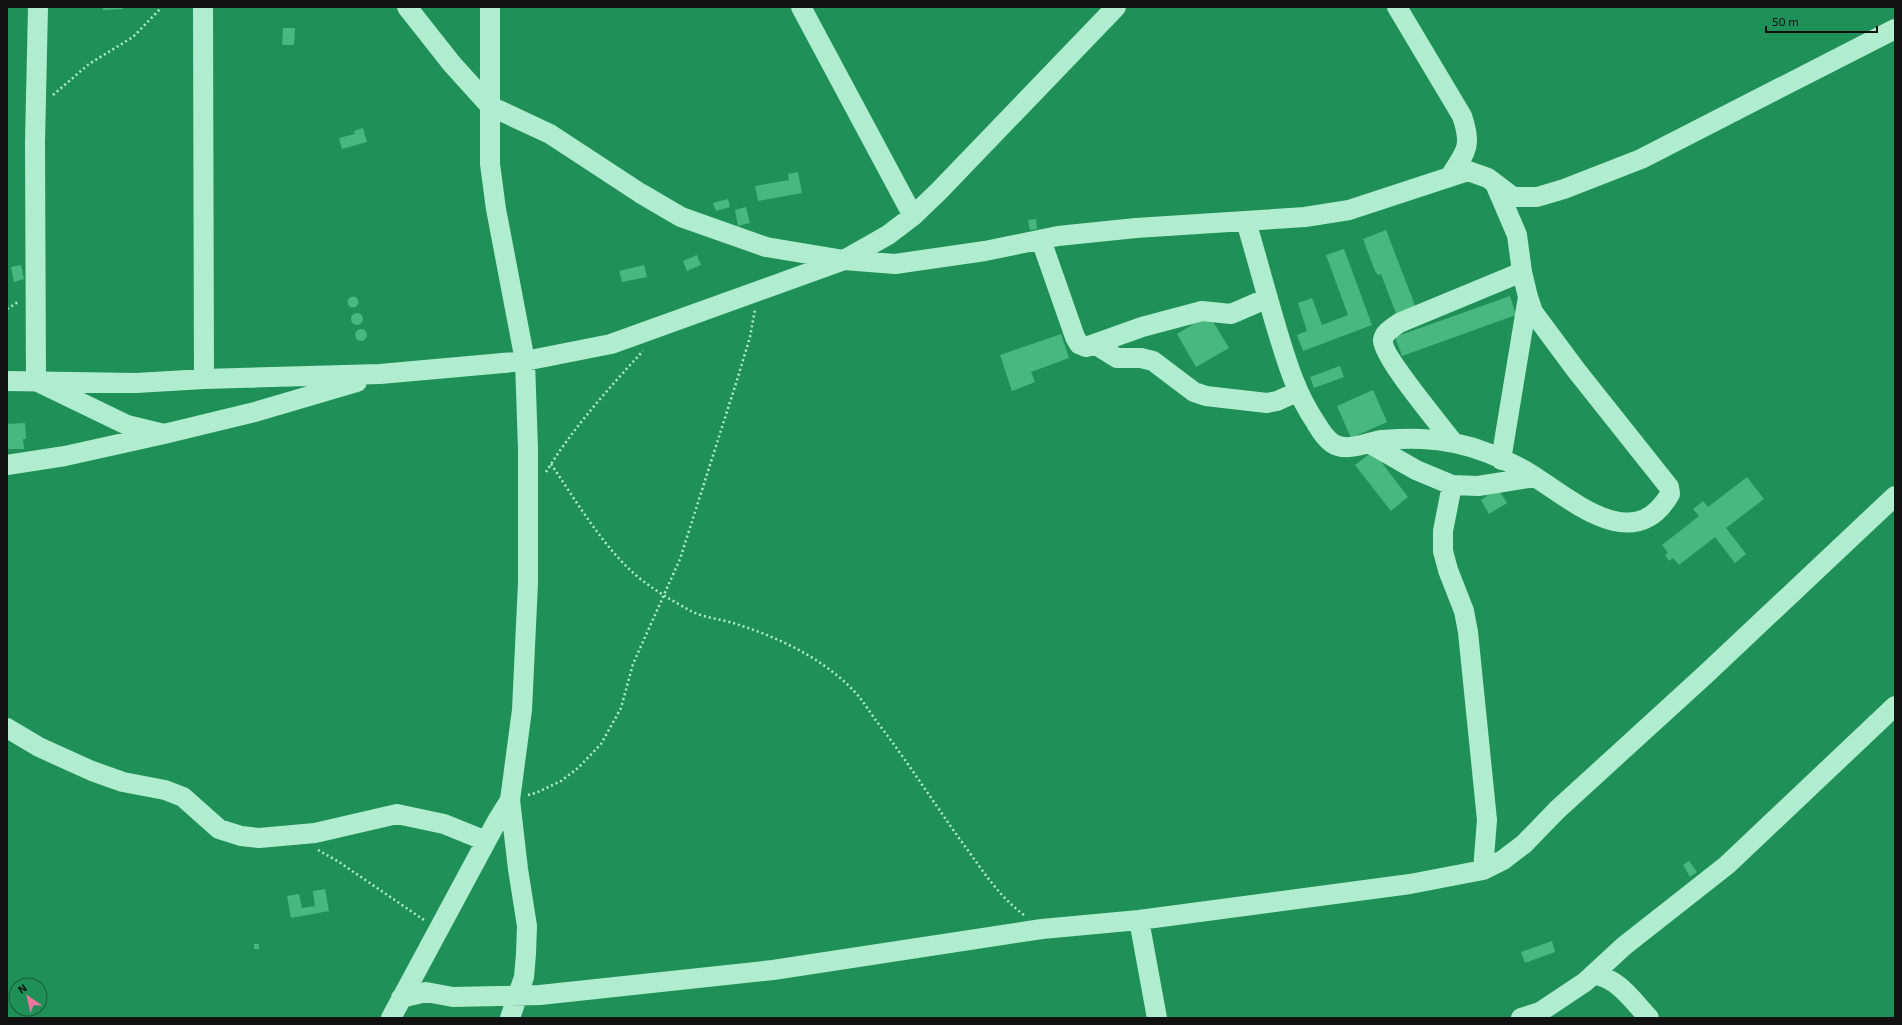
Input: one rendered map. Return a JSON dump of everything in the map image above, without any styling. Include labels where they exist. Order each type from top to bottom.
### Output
[{"type":"street","points":[[36,381],[35,114],[38,7]]},
{"type":"street","points":[[203,7],[204,378]]},
{"type":"street","points":[[407,7],[452,64],[490,106],[550,134],[640,193],[681,217],[766,247],[844,260],[895,264],[977,253],[1058,236],[1129,229],[1305,217],[1349,210],[1468,171],[1488,178],[1496,186],[1513,197],[1537,197],[1564,189],[1641,159],[1895,29]]},
{"type":"street","points":[[490,7],[490,164],[496,209],[525,361],[528,449],[528,583],[522,710],[510,800],[518,869],[527,926],[524,977],[510,1018]]},
{"type":"street","points":[[801,7],[913,216]]},
{"type":"street","points":[[7,381],[136,384],[204,378],[380,374],[525,361],[611,344],[844,260],[888,235],[913,216],[1116,7]]},
{"type":"street","points":[[1397,7],[1462,116],[1468,134],[1467,147],[1450,176]]},
{"type":"street","points":[[1246,221],[1289,370],[1297,392],[1310,415],[1332,443],[1341,447],[1381,440],[1421,439],[1452,441],[1501,460],[1535,477],[1588,512],[1625,523],[1634,523],[1647,518],[1664,505],[1670,494],[1669,487],[1576,370],[1533,312],[1522,272],[1521,253],[1517,235],[1496,186]]},
{"type":"street","points":[[1041,240],[1075,337],[1079,344],[1086,347],[1096,345],[1142,327],[1202,311],[1231,314],[1268,298]]},
{"type":"street","points":[[1452,441],[1396,367],[1384,349],[1383,340],[1387,333],[1399,323],[1522,272]]},
{"type":"street","points":[[1501,460],[1528,297]]},
{"type":"street","points":[[1096,345],[1117,358],[1141,358],[1153,361],[1194,392],[1206,396],[1267,403],[1277,401],[1297,392]]},
{"type":"street","points":[[7,465],[65,456],[164,434],[262,410],[380,374]]},
{"type":"street","points":[[36,381],[127,425],[164,434]]},
{"type":"street","points":[[1369,443],[1416,470],[1452,485],[1478,486],[1535,477]]},
{"type":"street","points":[[1452,485],[1443,531],[1443,551],[1448,570],[1464,611],[1468,632],[1487,820],[1483,870]]},
{"type":"street","points":[[401,998],[426,992],[453,997],[518,997],[586,992],[773,970],[1042,929],[1139,920],[1410,884],[1483,870],[1503,860],[1524,844],[1557,810],[1706,674],[1895,496]]},
{"type":"street","points":[[1522,1018],[1540,1012],[1585,982],[1624,946],[1727,865],[1893,710]]},
{"type":"street","points":[[7,728],[39,747],[92,772],[123,782],[165,790],[183,798],[219,829],[241,836],[259,838],[315,833],[355,825],[382,816],[397,814],[444,824],[486,841]]},
{"type":"street","points":[[391,1018],[440,930],[486,841],[510,800]]},
{"type":"street","points":[[1139,920],[1157,1018]]},
{"type":"street","points":[[1594,974],[1608,977],[1619,985],[1649,1018]]},
{"type":"path","points":[[35,114],[74,75],[103,54],[132,37],[162,7]]},
{"type":"path","points":[[510,800],[536,793],[561,781],[578,768],[601,744],[621,708],[634,664],[680,559],[750,337],[758,291]]},
{"type":"path","points":[[543,479],[551,464],[603,394],[645,349]]},
{"type":"path","points":[[551,464],[581,509],[626,567],[645,582],[693,612],[738,624],[786,644],[823,664],[853,690],[902,754],[989,880],[1011,905],[1042,929]]},
{"type":"path","points":[[316,849],[339,862],[440,930]]},
{"type":"building","points":[[103,7],[123,7],[123,9],[103,10]]},
{"type":"building","points":[[283,28],[295,28],[294,45],[282,45]]},
{"type":"building","points":[[363,128],[367,142],[342,149],[339,138],[355,134],[354,131]]},
{"type":"building","points":[[798,172],[802,193],[758,201],[755,186],[789,180],[788,174]]},
{"type":"building","points":[[728,199],[730,207],[716,211],[713,203]]},
{"type":"building","points":[[746,207],[750,223],[738,226],[735,210]]},
{"type":"building","points":[[1036,219],[1037,229],[1030,230],[1028,220]]},
{"type":"building","points":[[1386,230],[1416,308],[1397,316],[1381,274],[1378,275],[1375,271],[1363,239]]},
{"type":"building","points":[[1344,249],[1372,325],[1303,351],[1297,335],[1307,331],[1298,303],[1312,298],[1322,325],[1348,315],[1326,255]]},
{"type":"building","points":[[697,255],[701,265],[687,271],[683,261]]},
{"type":"building","points":[[21,265],[24,279],[14,282],[11,267]]},
{"type":"building","points":[[644,265],[647,277],[622,282],[619,271]]},
{"type":"building","points":[[353,296],[357,298],[359,302],[357,306],[353,308],[349,306],[347,302],[349,298]]},
{"type":"building","points":[[1510,296],[1516,315],[1402,356],[1395,337]]},
{"type":"building","points":[[357,313],[361,315],[363,319],[361,323],[357,325],[353,323],[351,319],[353,315]]},
{"type":"building","points":[[1209,315],[1229,348],[1196,367],[1177,334]]},
{"type":"building","points":[[359,329],[363,329],[367,335],[363,341],[359,341],[355,337],[355,333]]},
{"type":"building","points":[[1061,334],[1069,358],[1031,372],[1035,382],[1012,391],[1000,355]]},
{"type":"building","points":[[1340,366],[1344,377],[1314,388],[1310,377]]},
{"type":"building","points":[[1373,390],[1387,422],[1351,438],[1337,406]]},
{"type":"building","points":[[25,423],[26,439],[23,439],[24,449],[7,449],[7,424]]},
{"type":"building","points":[[1373,451],[1408,497],[1391,511],[1355,465]]},
{"type":"building","points":[[1747,477],[1764,499],[1726,528],[1746,554],[1735,563],[1715,537],[1679,565],[1673,558],[1669,561],[1665,555],[1668,553],[1662,545],[1699,516],[1693,509],[1703,501],[1708,507]]},
{"type":"building","points":[[1497,487],[1507,503],[1489,514],[1481,500],[1487,496],[1486,494]]},
{"type":"building","points":[[1689,861],[1697,872],[1690,877],[1683,865]]},
{"type":"building","points":[[325,889],[329,911],[291,918],[287,896],[299,894],[302,908],[315,906],[313,891]]},
{"type":"building","points":[[1552,941],[1555,952],[1525,963],[1521,952]]},
{"type":"building","points":[[254,944],[259,944],[259,949],[254,949]]}]
